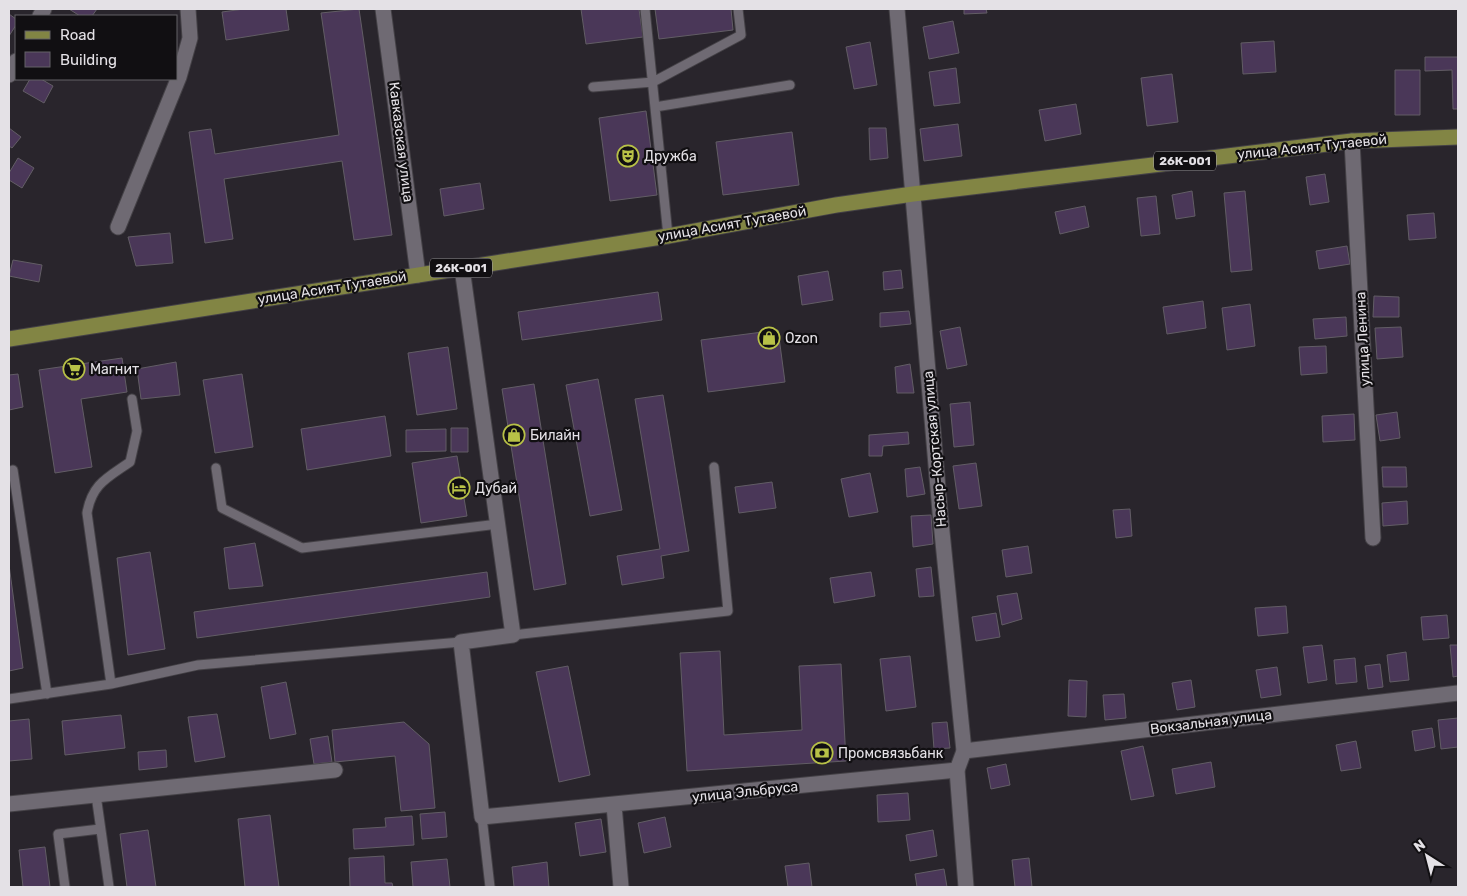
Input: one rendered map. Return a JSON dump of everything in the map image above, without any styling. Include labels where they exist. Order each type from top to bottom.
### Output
[{"type":"main road","name":"улица Асият Тутаевой","points":[[9,339],[668,236],[836,205],[913,194],[1352,141],[1458,137]]},
{"type":"street","points":[[118,227],[180,77],[190,38],[188,9]]},
{"type":"street","name":"Кавказская улица","points":[[383,9],[418,275]]},
{"type":"street","name":"Насыр-Кортская улица","points":[[896,9],[940,512],[964,751],[958,770],[966,887]]},
{"type":"street","points":[[9,75],[15,63]]},
{"type":"street","name":"улица Ленина","points":[[1352,141],[1373,538]]},
{"type":"street","points":[[462,268],[513,636],[460,642],[482,817]]},
{"type":"street","name":"Вокзальная улица","points":[[964,751],[1458,693]]},
{"type":"street","points":[[9,804],[335,770]]},
{"type":"street","name":"улица Эльбруса","points":[[482,817],[958,770]]},
{"type":"street","points":[[614,805],[620,887]]},
{"type":"lane","points":[[645,9],[668,236]]},
{"type":"lane","points":[[593,87],[653,82],[740,35],[738,9]]},
{"type":"lane","points":[[655,107],[790,85]]},
{"type":"lane","points":[[111,684],[87,513],[90,496],[102,482],[130,462],[137,431],[132,399]]},
{"type":"lane","points":[[513,636],[728,611],[714,467]]},
{"type":"lane","points":[[216,468],[222,508],[302,548],[498,524]]},
{"type":"lane","points":[[13,470],[47,694]]},
{"type":"lane","points":[[9,699],[111,684],[198,665],[460,642]]},
{"type":"lane","points":[[96,795],[108,887]]},
{"type":"lane","points":[[482,817],[490,887]]},
{"type":"lane","points":[[65,887],[58,834],[100,829]]},
{"type":"building","points":[[69,9],[97,9],[93,15],[78,15]]},
{"type":"building","points":[[244,9],[286,9],[289,30],[226,40],[222,12]]},
{"type":"building","points":[[359,9],[392,235],[354,240],[342,161],[224,179],[233,239],[205,243],[189,132],[211,129],[215,154],[339,135],[321,13]]},
{"type":"building","points":[[581,9],[639,9],[643,37],[586,44]]},
{"type":"building","points":[[655,9],[731,9],[733,30],[659,39]]},
{"type":"building","points":[[964,9],[986,9],[987,13],[964,14]]},
{"type":"building","points":[[9,14],[15,18],[15,27],[9,36]]},
{"type":"building","points":[[953,21],[959,53],[929,59],[923,27]]},
{"type":"building","points":[[1274,41],[1276,72],[1243,74],[1241,43]]},
{"type":"building","points":[[870,42],[877,85],[854,89],[846,47]]},
{"type":"building","points":[[1425,57],[1458,57],[1458,109],[1453,109],[1452,70],[1425,71]]},
{"type":"building","points":[[956,68],[960,103],[934,106],[929,72]]},
{"type":"building","points":[[1395,70],[1420,70],[1420,115],[1395,115]]},
{"type":"building","points":[[1172,74],[1178,122],[1147,126],[1141,78]]},
{"type":"building","points":[[29,80],[43,80],[53,86],[44,103],[23,91]]},
{"type":"building","points":[[1076,104],[1081,134],[1045,141],[1039,110]]},
{"type":"building","name":"Дружба","points":[[646,111],[657,195],[610,201],[599,118]]},
{"type":"building","points":[[958,124],[962,156],[924,161],[920,129]]},
{"type":"building","points":[[9,128],[21,137],[12,148],[9,146]]},
{"type":"building","points":[[869,128],[886,128],[888,158],[870,160]]},
{"type":"building","points":[[792,132],[799,185],[723,195],[716,142]]},
{"type":"building","points":[[18,158],[34,168],[22,188],[9,180],[9,173]]},
{"type":"building","points":[[1325,174],[1329,202],[1310,205],[1306,177]]},
{"type":"building","points":[[480,183],[484,209],[444,216],[440,189]]},
{"type":"building","points":[[1192,191],[1195,216],[1176,219],[1172,195]]},
{"type":"building","points":[[1245,191],[1252,270],[1231,272],[1224,193]]},
{"type":"building","points":[[1156,196],[1160,234],[1141,236],[1137,198]]},
{"type":"building","points":[[1085,206],[1089,227],[1060,234],[1055,212]]},
{"type":"building","points":[[1434,213],[1436,238],[1409,240],[1407,215]]},
{"type":"building","points":[[170,233],[173,263],[136,266],[128,237]]},
{"type":"building","points":[[1347,246],[1350,264],[1319,269],[1316,251]]},
{"type":"building","points":[[13,260],[42,265],[39,282],[9,276]]},
{"type":"building","points":[[901,270],[903,288],[884,290],[883,272]]},
{"type":"building","points":[[828,271],[833,300],[802,305],[798,276]]},
{"type":"building","points":[[658,292],[662,320],[522,340],[518,312]]},
{"type":"building","points":[[1374,296],[1399,297],[1399,317],[1373,317]]},
{"type":"building","points":[[1203,301],[1206,328],[1167,334],[1163,307]]},
{"type":"building","points":[[1250,304],[1255,346],[1227,350],[1222,308]]},
{"type":"building","points":[[909,311],[911,324],[880,327],[880,313]]},
{"type":"building","points":[[1346,317],[1347,336],[1315,339],[1313,319]]},
{"type":"building","points":[[960,327],[967,365],[947,369],[940,331]]},
{"type":"building","points":[[1401,327],[1403,357],[1377,359],[1375,328]]},
{"type":"building","points":[[778,330],[785,382],[708,392],[701,340]]},
{"type":"building","points":[[1326,346],[1327,373],[1301,375],[1299,347]]},
{"type":"building","points":[[448,347],[457,409],[417,415],[408,353]]},
{"type":"building","points":[[122,358],[127,392],[81,399],[92,467],[55,473],[39,370]]},
{"type":"building","points":[[176,362],[180,395],[141,399],[137,369]]},
{"type":"building","points":[[910,364],[914,393],[897,393],[895,367]]},
{"type":"building","points":[[18,374],[23,407],[9,410],[9,375]]},
{"type":"building","points":[[242,374],[253,447],[215,453],[203,380]]},
{"type":"building","points":[[598,379],[622,510],[590,516],[566,385]]},
{"type":"building","points":[[534,384],[566,584],[534,590],[502,389]]},
{"type":"building","points":[[663,395],[689,551],[661,556],[664,578],[622,585],[617,556],[660,549],[635,399]]},
{"type":"building","points":[[970,402],[974,445],[954,447],[950,404]]},
{"type":"building","points":[[1397,412],[1400,438],[1380,441],[1376,415]]},
{"type":"building","points":[[1354,414],[1355,440],[1323,442],[1322,416]]},
{"type":"building","points":[[385,416],[391,456],[307,470],[301,429]]},
{"type":"building","points":[[451,428],[468,428],[468,452],[451,452]]},
{"type":"building","points":[[446,429],[446,451],[406,452],[406,430]]},
{"type":"building","points":[[908,432],[909,444],[883,446],[882,456],[869,456],[869,435]]},
{"type":"building","points":[[457,456],[467,516],[421,523],[412,463]]},
{"type":"building","points":[[976,463],[982,506],[959,509],[953,466]]},
{"type":"building","points":[[920,467],[925,494],[907,497],[905,469]]},
{"type":"building","points":[[1382,467],[1406,467],[1407,487],[1383,487]]},
{"type":"building","points":[[870,473],[878,512],[849,517],[841,479]]},
{"type":"building","points":[[772,482],[776,508],[739,513],[735,487]]},
{"type":"building","points":[[1407,501],[1408,524],[1383,526],[1382,503]]},
{"type":"building","points":[[1130,509],[1132,536],[1116,538],[1113,510]]},
{"type":"building","points":[[931,515],[933,544],[913,547],[911,516]]},
{"type":"building","points":[[255,543],[263,586],[229,589],[224,548]]},
{"type":"building","points":[[1028,546],[1032,573],[1006,577],[1002,550]]},
{"type":"building","points":[[150,552],[165,649],[128,655],[117,558]]},
{"type":"building","points":[[9,565],[23,668],[9,671]]},
{"type":"building","points":[[931,567],[934,596],[919,597],[916,569]]},
{"type":"building","points":[[487,572],[490,597],[197,638],[194,612]]},
{"type":"building","points":[[871,572],[875,596],[834,603],[830,578]]},
{"type":"building","points":[[1017,593],[1022,619],[1002,625],[997,596]]},
{"type":"building","points":[[1286,606],[1288,633],[1258,636],[1255,608]]},
{"type":"building","points":[[996,613],[1000,637],[976,641],[972,617]]},
{"type":"building","points":[[1447,615],[1449,638],[1423,640],[1421,617]]},
{"type":"building","points":[[1322,645],[1327,680],[1308,683],[1303,647]]},
{"type":"building","points":[[1450,645],[1458,645],[1458,676],[1453,677]]},
{"type":"building","points":[[720,651],[724,735],[802,730],[799,666],[841,664],[846,761],[687,771],[680,653]]},
{"type":"building","points":[[1406,652],[1409,680],[1390,682],[1387,655]]},
{"type":"building","points":[[910,656],[916,707],[886,711],[880,659]]},
{"type":"building","points":[[1355,658],[1357,682],[1336,684],[1334,660]]},
{"type":"building","points":[[1380,664],[1383,687],[1368,689],[1365,666]]},
{"type":"building","points":[[568,666],[590,775],[559,782],[536,672]]},
{"type":"building","points":[[1277,667],[1281,695],[1261,698],[1256,670]]},
{"type":"building","points":[[1069,680],[1087,681],[1086,717],[1068,716]]},
{"type":"building","points":[[1191,680],[1195,707],[1177,710],[1172,683]]},
{"type":"building","points":[[286,682],[296,734],[270,739],[261,687]]},
{"type":"building","points":[[1124,694],[1126,718],[1105,720],[1103,695]]},
{"type":"building","points":[[217,714],[225,757],[195,762],[188,717]]},
{"type":"building","points":[[121,715],[125,748],[65,755],[62,721]]},
{"type":"building","points":[[1458,718],[1458,747],[1441,749],[1438,720]]},
{"type":"building","points":[[29,719],[32,759],[9,761],[9,721]]},
{"type":"building","points":[[404,722],[429,744],[435,808],[401,811],[395,756],[335,762],[332,730]]},
{"type":"building","points":[[947,722],[950,748],[934,749],[932,723]]},
{"type":"building","points":[[1432,728],[1435,747],[1415,751],[1412,731]]},
{"type":"building","points":[[328,736],[332,762],[314,764],[310,739]]},
{"type":"building","points":[[1356,741],[1361,768],[1341,771],[1336,745]]},
{"type":"building","points":[[1143,746],[1154,796],[1131,800],[1121,751]]},
{"type":"building","points":[[166,750],[167,767],[139,770],[138,752]]},
{"type":"building","points":[[1211,762],[1215,787],[1176,794],[1172,769]]},
{"type":"building","points":[[1006,764],[1010,785],[991,789],[987,768]]},
{"type":"building","points":[[908,793],[910,820],[878,822],[877,795]]},
{"type":"building","points":[[445,812],[447,837],[422,839],[420,814]]},
{"type":"building","points":[[270,815],[279,887],[245,887],[238,819]]},
{"type":"building","points":[[412,816],[414,845],[354,849],[353,829],[386,827],[385,818]]},
{"type":"building","points":[[665,817],[671,847],[644,853],[638,823]]},
{"type":"building","points":[[601,819],[606,852],[580,856],[575,823]]},
{"type":"building","points":[[148,830],[156,887],[127,887],[120,834]]},
{"type":"building","points":[[933,830],[937,856],[910,861],[906,835]]},
{"type":"building","points":[[45,847],[50,887],[23,887],[19,850]]},
{"type":"building","points":[[384,856],[385,883],[392,883],[393,887],[350,887],[349,858]]},
{"type":"building","points":[[1029,858],[1032,887],[1015,887],[1012,860]]},
{"type":"building","points":[[447,859],[450,887],[413,887],[411,862]]},
{"type":"building","points":[[547,862],[549,887],[514,887],[512,867]]},
{"type":"building","points":[[809,863],[812,887],[788,887],[785,866]]},
{"type":"building","points":[[944,869],[947,887],[917,887],[915,874]]},
{"type":"place","name":"Дружба","points":[[628,156]]},
{"type":"place","name":"Ozon","points":[[769,338]]},
{"type":"place","name":"Магнит","points":[[74,369]]},
{"type":"place","name":"Билайн","points":[[514,435]]},
{"type":"place","name":"Дубай","points":[[459,488]]},
{"type":"place","name":"Промсвязьбанк","points":[[822,753]]}]
